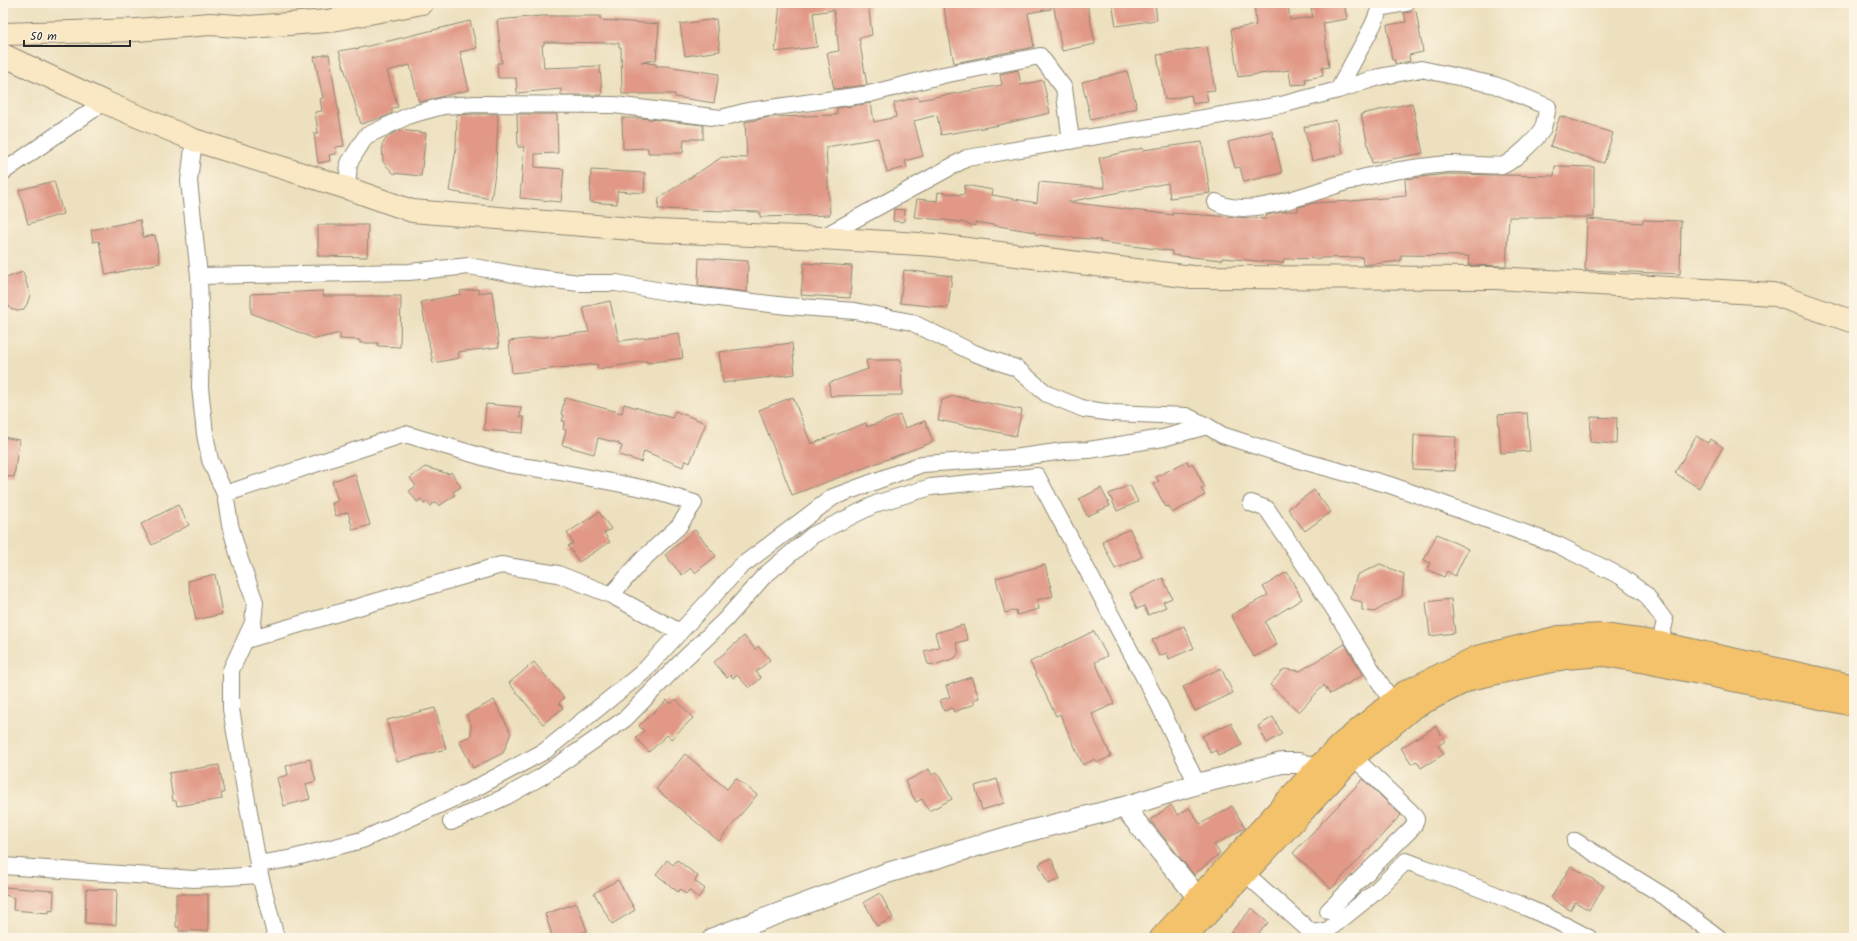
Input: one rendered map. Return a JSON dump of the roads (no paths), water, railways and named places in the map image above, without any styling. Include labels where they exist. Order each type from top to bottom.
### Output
[{"type":"main road","points":[[3,34],[138,30],[210,24],[250,27],[326,21],[422,3]]},
{"type":"main road","points":[[3,55],[104,102],[194,140],[347,188],[412,211],[657,231],[820,238],[935,245],[1192,277],[1495,278],[1773,294],[1854,322]]},
{"type":"main road","points":[[1161,938],[1245,873],[1347,751],[1392,702],[1403,693],[1477,657],[1559,637],[1603,635],[1660,643],[1842,690],[1854,705]]},
{"type":"main road","points":[[1185,938],[1204,905],[1316,769],[1347,751],[1413,708],[1470,679],[1565,658],[1604,655],[1842,690]]},
{"type":"street","points":[[1338,90],[1373,25],[1379,5],[1406,3]]},
{"type":"street","points":[[347,188],[349,163],[366,136],[410,115],[443,106],[476,104],[614,105],[721,118],[748,111],[869,94],[943,75],[1040,56],[1064,88],[1071,141]]},
{"type":"street","points":[[820,238],[966,158],[1281,105],[1338,90],[1379,77],[1421,69],[1495,86],[1548,107],[1542,130],[1516,157],[1502,166],[1466,163],[1446,164],[1393,172],[1354,180],[1292,199],[1249,208],[1221,205],[1216,202]]},
{"type":"street","points":[[3,172],[104,102]]},
{"type":"street","points":[[194,140],[189,181],[199,276],[201,344],[200,387],[205,434],[210,460],[225,494],[230,525],[240,560],[255,602],[253,623],[231,670],[231,709],[259,869],[276,938]]},
{"type":"street","points":[[199,276],[409,272],[469,266],[531,277],[579,283],[616,283],[667,292],[788,306],[855,311],[911,322],[974,353],[1016,368],[1047,394],[1084,409],[1113,413],[1186,416],[1222,435],[1299,460],[1390,485],[1558,544],[1622,577],[1646,595],[1665,621],[1660,643]]},
{"type":"street","points":[[3,866],[194,879],[259,869],[288,859],[362,840],[472,790],[545,752],[643,672],[740,567],[833,497],[922,464],[1013,458],[1089,450],[1163,438],[1207,426]]},
{"type":"street","points":[[225,494],[405,434],[507,464],[560,472],[647,489],[694,503],[679,526],[642,560],[611,595]]},
{"type":"street","points":[[451,822],[507,796],[541,776],[625,719],[725,620],[764,576],[813,535],[878,503],[931,487],[1037,476],[1158,705],[1197,784]]},
{"type":"street","points":[[1251,504],[1267,509],[1332,606],[1392,702]]},
{"type":"street","points":[[246,640],[501,565],[558,574],[611,595],[680,632]]},
{"type":"street","points":[[1328,911],[1414,827],[1416,819],[1411,812],[1347,751]]},
{"type":"street","points":[[713,938],[884,874],[1017,834],[1124,807],[1197,784],[1282,763],[1300,763],[1316,769]]},
{"type":"street","points":[[1124,807],[1204,905]]},
{"type":"street","points":[[1575,841],[1664,896],[1719,938]]},
{"type":"street","points":[[1245,873],[1312,932],[1328,930],[1373,894],[1406,861],[1502,897],[1558,921],[1589,938]]}]
